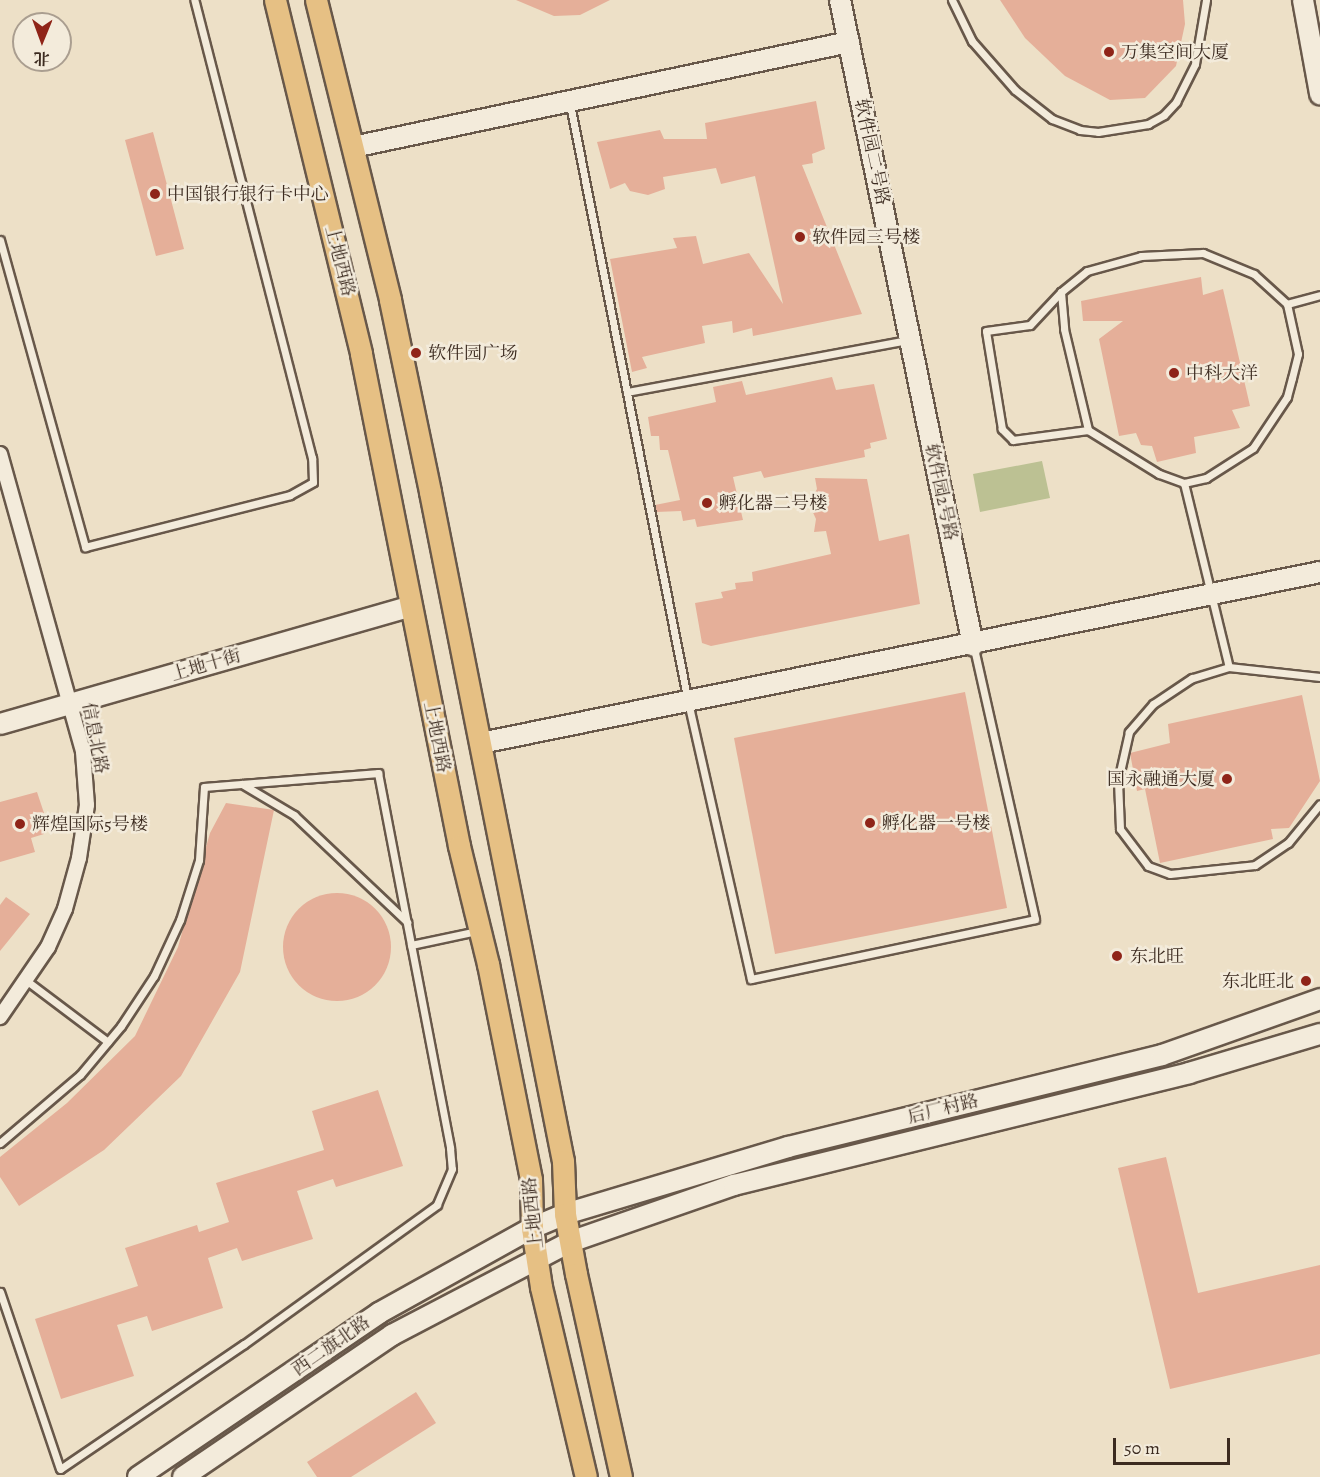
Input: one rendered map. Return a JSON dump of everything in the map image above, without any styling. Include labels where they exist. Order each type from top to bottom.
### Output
[{"type":"main road","name":"上地西路","points":[[274,0],[346,286],[531,1179],[532,1228],[541,1287],[586,1477]]},
{"type":"main road","name":"上地西路","points":[[316,0],[390,300],[481,743],[563,1161],[565,1214],[570,1242],[621,1477]]},
{"type":"street","name":"软件园二号路","points":[[840,0],[910,340]]},
{"type":"street","points":[[1303,0],[1320,94]]},
{"type":"street","points":[[353,147],[849,42]]},
{"type":"street","name":"软件园2号路","points":[[910,340],[973,645]]},
{"type":"street","name":"信息北路","points":[[0,454],[71,704],[86,768],[87,805],[79,858],[65,909],[27,981],[0,1017]]},
{"type":"street","points":[[481,743],[973,645],[1320,572]]},
{"type":"street","name":"上地十街","points":[[0,724],[411,606]]},
{"type":"street","name":"后厂村路","points":[[532,1228],[565,1214],[788,1147],[1162,1055],[1320,999]]},
{"type":"street","name":"后厂村路","points":[[538,1257],[570,1242],[734,1185],[1189,1073],[1320,1034]]},
{"type":"street","name":"西二旗北路","points":[[138,1477],[379,1313],[532,1228]]},
{"type":"street","name":"西二旗北路","points":[[183,1477],[392,1335],[538,1257]]},
{"type":"lane","points":[[0,240],[85,547],[290,495],[313,482],[312,458],[194,0]]},
{"type":"lane","points":[[952,0],[972,42],[1030,104],[1052,119],[1080,130],[1098,132],[1148,124],[1164,115],[1176,102],[1195,64],[1206,0]]},
{"type":"lane","points":[[569,102],[688,702],[751,979],[1035,920],[973,645]]},
{"type":"lane","points":[[1203,254],[1254,274],[1287,304],[1298,354],[1287,397],[1253,448],[1206,478],[1184,483],[1159,474],[1088,430],[1013,440],[1002,429],[986,331],[1030,325],[1061,291],[1088,271],[1141,256],[1203,254]]},
{"type":"lane","points":[[1061,291],[1064,330],[1088,430]]},
{"type":"lane","points":[[1287,304],[1320,295]]},
{"type":"lane","points":[[627,392],[910,340]]},
{"type":"lane","points":[[1184,483],[1229,667]]},
{"type":"lane","points":[[1320,677],[1229,667],[1192,678],[1153,704],[1129,732],[1118,781],[1120,829],[1148,866],[1170,874],[1205,873],[1255,865],[1288,843],[1320,804]]},
{"type":"lane","points":[[0,1143],[66,1088],[108,1042],[154,976],[180,920],[199,860],[204,787],[378,773],[450,1148],[452,1169],[437,1204],[244,1344],[60,1468],[0,1292]]},
{"type":"lane","points":[[242,784],[294,815],[407,922]]},
{"type":"lane","points":[[411,945],[480,930]]},
{"type":"lane","points":[[27,981],[108,1042]]},
{"type":"green space","points":[[1042,461],[1050,498],[980,512],[973,474]]},
{"type":"building","points":[[516,0],[610,0],[580,15],[554,16]]},
{"type":"building","name":"万集空间大厦","points":[[1000,0],[1183,0],[1185,24],[1176,66],[1145,98],[1110,100],[1065,76],[1025,38]]},
{"type":"building","name":"软件园三号楼","points":[[816,101],[825,149],[812,154],[813,163],[802,165],[862,314],[753,336],[752,328],[733,333],[732,321],[702,326],[705,343],[642,357],[647,368],[632,372],[610,259],[677,248],[673,238],[696,236],[703,264],[749,253],[783,304],[755,176],[721,184],[716,168],[663,177],[665,189],[648,195],[630,191],[625,183],[610,189],[597,142],[660,130],[664,139],[707,139],[705,123]]},
{"type":"building","name":"中国银行银行卡中心","points":[[153,132],[184,249],[156,256],[125,140]]},
{"type":"building","name":"中科大洋","points":[[1201,277],[1203,295],[1223,289],[1250,406],[1232,410],[1240,428],[1194,437],[1196,453],[1157,462],[1152,446],[1141,445],[1136,433],[1119,436],[1099,339],[1123,321],[1083,321],[1081,301]]},
{"type":"building","points":[[832,377],[836,390],[874,384],[887,439],[870,443],[871,448],[864,450],[865,457],[764,478],[761,471],[733,477],[743,520],[697,527],[695,519],[683,521],[681,511],[656,512],[655,505],[680,500],[668,450],[660,450],[659,436],[651,436],[648,417],[716,402],[713,387],[742,381],[746,395]]},
{"type":"building","points":[[815,478],[867,479],[879,541],[909,534],[920,604],[711,646],[702,643],[695,603],[723,598],[721,592],[736,589],[735,583],[753,581],[752,572],[831,554],[826,531],[814,532],[816,519],[809,504],[817,489]]},
{"type":"building","name":"孵化器一号楼","points":[[965,692],[1007,908],[775,954],[734,738]]},
{"type":"building","name":"国永融通大厦","points":[[1302,695],[1320,781],[1289,828],[1271,829],[1273,839],[1160,863],[1145,789],[1137,791],[1130,753],[1170,743],[1168,724]]},
{"type":"building","name":"辉煌国际5号楼","points":[[37,792],[44,813],[37,815],[44,834],[31,838],[35,852],[0,862],[0,802]]},
{"type":"building","points":[[226,803],[274,810],[240,972],[181,1076],[104,1150],[19,1206],[0,1177],[0,1157],[67,1103],[135,1036],[178,947],[210,833]]},
{"type":"building","points":[[337,893],[358,897],[375,909],[387,926],[391,947],[387,968],[375,985],[358,997],[337,1001],[316,997],[299,985],[287,968],[283,947],[287,926],[299,909],[316,897]]},
{"type":"building","points":[[6,897],[30,914],[0,951],[0,905]]},
{"type":"building","points":[[378,1090],[403,1166],[336,1187],[333,1179],[297,1191],[313,1239],[242,1261],[237,1248],[208,1258],[223,1308],[152,1331],[147,1316],[117,1325],[134,1376],[61,1399],[35,1319],[138,1286],[125,1248],[197,1225],[199,1232],[229,1222],[216,1183],[324,1150],[312,1111]]},
{"type":"building","points":[[1166,1157],[1198,1293],[1320,1265],[1320,1354],[1170,1389],[1118,1168]]},
{"type":"building","points":[[416,1392],[436,1423],[351,1477],[317,1477],[307,1462]]},
{"type":"place","name":"万集空间大厦","points":[[1109,52]]},
{"type":"place","name":"中国银行银行卡中心","points":[[155,194]]},
{"type":"place","name":"软件园三号楼","points":[[800,237]]},
{"type":"place","name":"软件园广场","points":[[416,353]]},
{"type":"place","name":"中科大洋","points":[[1174,373]]},
{"type":"place","name":"孵化器二号楼","points":[[707,503]]},
{"type":"place","name":"国永融通大厦","points":[[1227,779]]},
{"type":"place","name":"孵化器一号楼","points":[[870,823]]},
{"type":"place","name":"辉煌国际5号楼","points":[[20,824]]},
{"type":"place","name":"东北旺","points":[[1117,956]]},
{"type":"place","name":"东北旺北","points":[[1306,981]]}]
